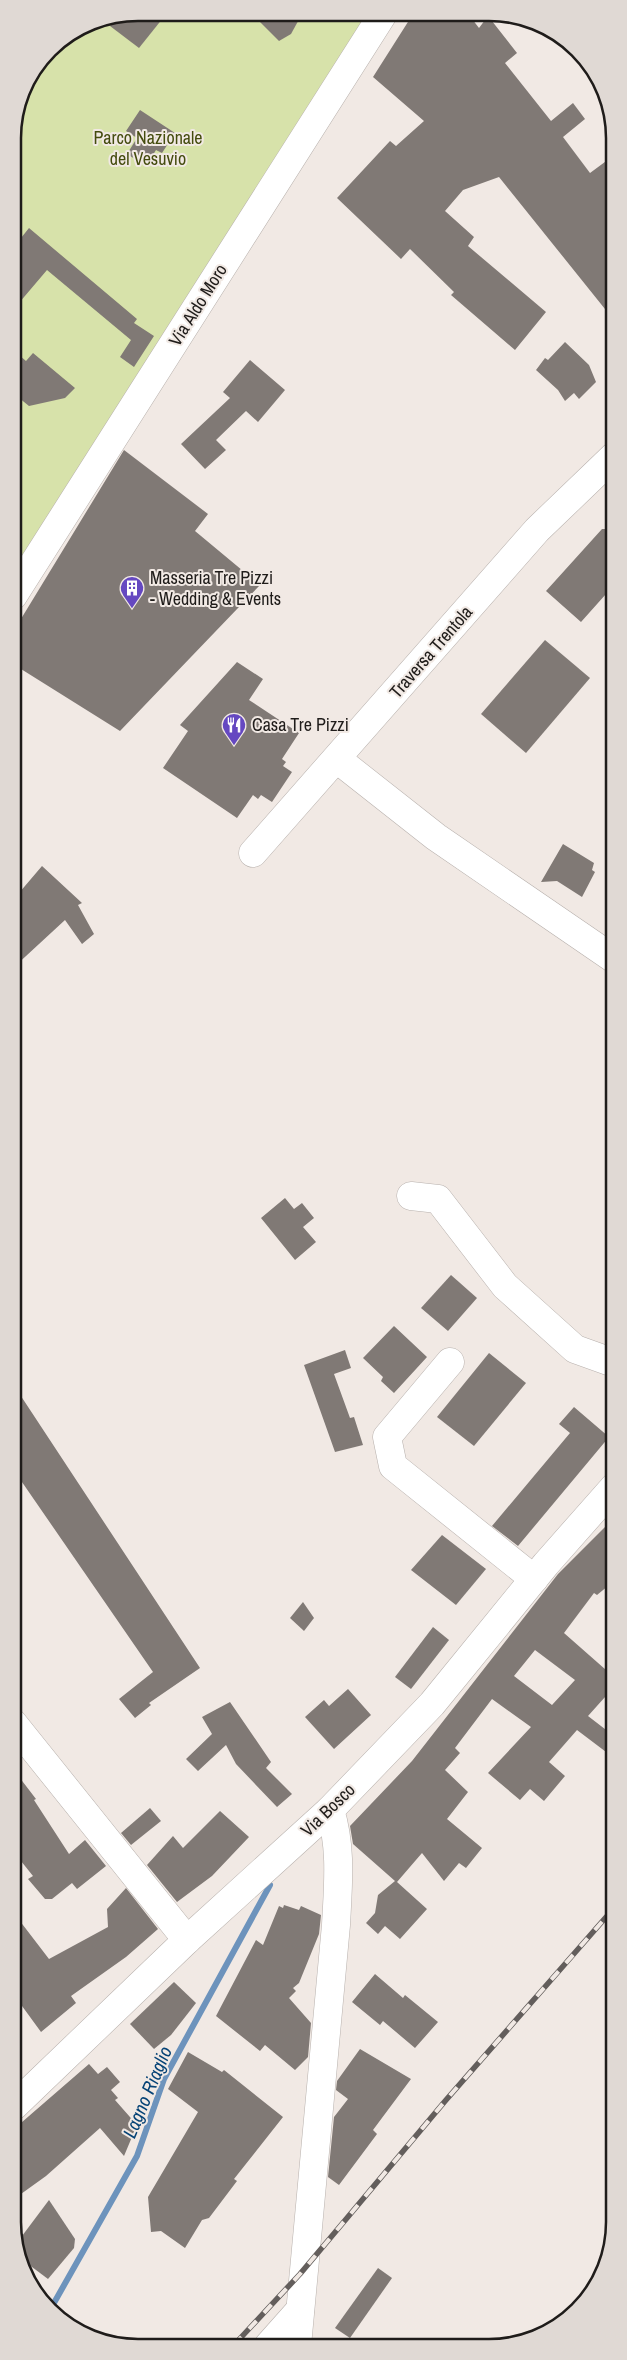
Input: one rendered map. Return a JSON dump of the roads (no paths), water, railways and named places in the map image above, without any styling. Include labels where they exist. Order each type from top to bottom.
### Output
[{"type":"street","name":"Via Aldo Moro","points":[[22,582],[378,21]]},
{"type":"street","name":"Traversa Trentola","points":[[253,853],[538,530],[606,464]]},
{"type":"street","points":[[337,759],[436,837],[606,953]]},
{"type":"street","points":[[411,1196],[438,1199],[505,1286],[575,1349],[605,1359]]},
{"type":"street","points":[[450,1362],[387,1437],[393,1466],[534,1578]]},
{"type":"street","name":"Via Bosco","points":[[21,2099],[187,1940],[330,1810],[432,1704],[534,1578],[605,1497]]},
{"type":"street","points":[[21,1733],[187,1940]]},
{"type":"street","points":[[298,2339],[336,1924],[337,1831],[330,1810]]},
{"type":"street","points":[[274,2339],[300,2310]]},
{"type":"waterway","name":"Lagno Riaglio","points":[[54,2303],[137,2156],[164,2079],[270,1885]]},
{"type":"railway","points":[[240,2339],[300,2274],[446,2100],[605,1918]]},
{"type":"place","name":"Masseria Tre Pizzi - Wedding & Events","points":[[132,609]]},
{"type":"place","name":"Casa Tre Pizzi","points":[[234,746]]},
{"type":"park label","name":"Parco Nazionale del Vesuvio","points":[[148,148]]}]
